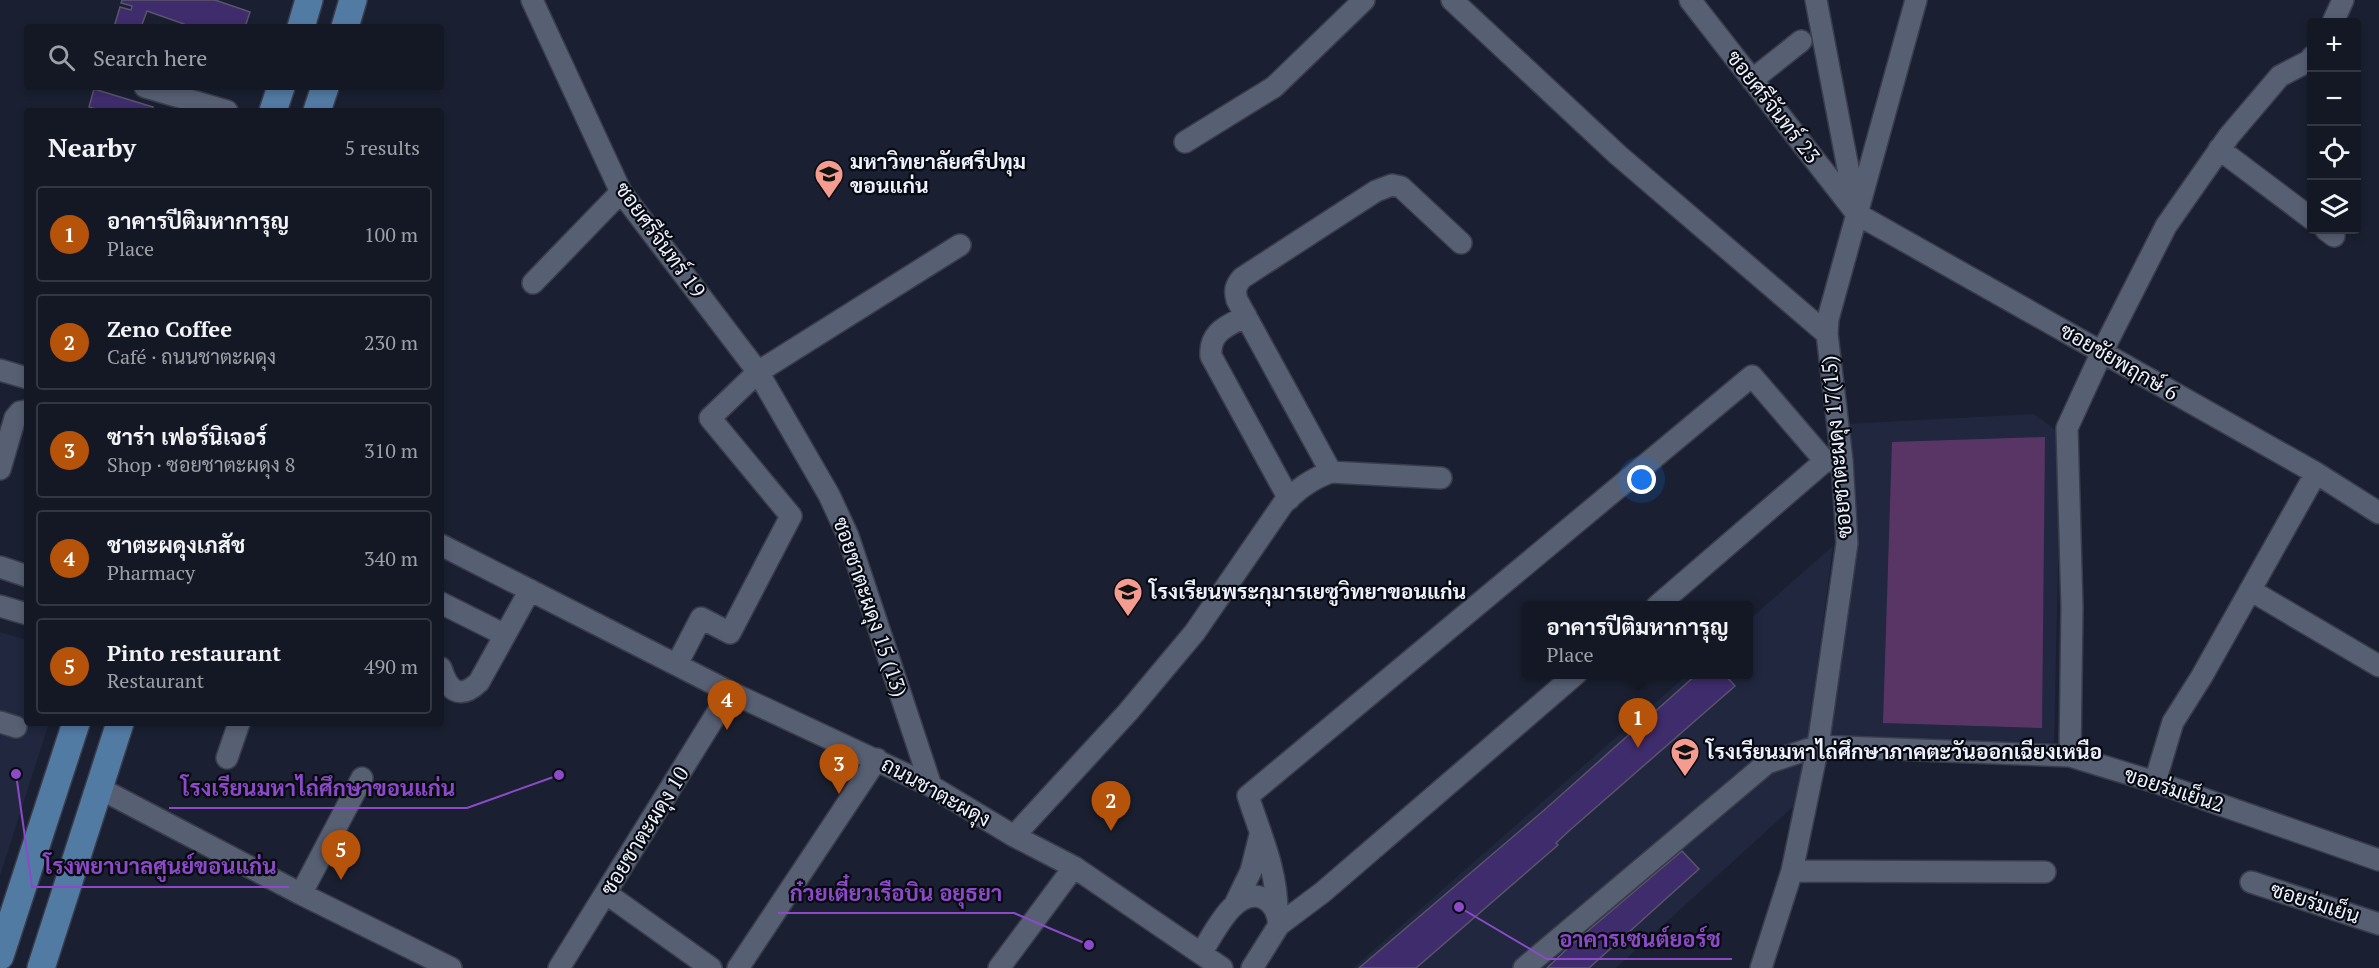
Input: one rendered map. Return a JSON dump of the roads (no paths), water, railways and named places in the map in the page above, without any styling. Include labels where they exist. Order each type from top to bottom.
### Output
[{"type":"main road","points":[[302,24],[309,0]]},
{"type":"main road","points":[[346,24],[353,0]]},
{"type":"main road","points":[[274,108],[280,90]]},
{"type":"main road","points":[[318,108],[324,90]]},
{"type":"main road","points":[[2,944],[75,726]]},
{"type":"main road","points":[[41,968],[119,726]]},
{"type":"street","name":"ซอยศรีจันทร์ 19","points":[[532,0],[621,192],[758,372]]},
{"type":"street","points":[[1185,142],[1274,87],[1364,0]]},
{"type":"street","points":[[1452,0],[1618,155],[1827,333]]},
{"type":"street","name":"ซอยศรีจันทร์ 23","points":[[1690,0],[1857,214]]},
{"type":"street","points":[[1816,0],[1857,214]]},
{"type":"street","name":"ซอยชาตะผดุง 17(15)","points":[[1761,968],[1792,871],[1818,746],[1847,543],[1834,460],[1828,319],[1916,0]]},
{"type":"street","points":[[2334,18],[2343,0]]},
{"type":"street","points":[[1752,80],[1801,41]]},
{"type":"street","points":[[2070,756],[2072,607],[2067,428],[2102,352],[2166,226],[2219,149],[2280,76],[2307,62]]},
{"type":"street","points":[[155,90],[217,108]]},
{"type":"street","points":[[2219,149],[2307,215]]},
{"type":"street","points":[[1331,472],[1246,316],[1235,292],[1236,285],[1242,278],[1384,186],[1392,184],[1401,187],[1461,243]]},
{"type":"street","points":[[533,283],[621,192]]},
{"type":"street","name":"ซอยชัยพฤกษ์ 6","points":[[1857,214],[2316,474],[2379,513]]},
{"type":"street","points":[[677,664],[701,618],[730,633],[791,516],[710,418],[758,372],[960,245]]},
{"type":"street","points":[[1246,316],[1220,330],[1213,337],[1210,347],[1211,356],[1289,499]]},
{"type":"street","points":[[0,370],[24,377]]},
{"type":"street","name":"ซอยชาตะผดุง 15 (13)","points":[[758,372],[829,495],[848,536],[931,786]]},
{"type":"street","points":[[1252,968],[1278,919],[1277,888],[1273,870],[1248,796],[1752,376],[1834,460],[1663,601]]},
{"type":"street","points":[[0,469],[15,418],[20,412],[24,411]]},
{"type":"street","points":[[1014,836],[1128,712],[1195,632],[1289,499],[1316,477],[1331,472],[1441,478]]},
{"type":"street","points":[[2155,782],[2173,722],[2316,474]]},
{"type":"street","name":"ถนนชาตะผดุง","points":[[444,547],[730,692],[931,786],[1014,836],[1074,867],[1222,968]]},
{"type":"street","points":[[0,567],[24,575]]},
{"type":"street","points":[[444,676],[447,685],[460,692],[472,689],[479,682],[530,590]]},
{"type":"street","points":[[2250,590],[2379,666]]},
{"type":"street","points":[[444,604],[505,635]]},
{"type":"street","points":[[0,606],[24,613]]},
{"type":"street","points":[[1278,919],[1323,892],[1571,679]]},
{"type":"street","name":"ซอยชาตะผดุง 10","points":[[560,968],[730,692]]},
{"type":"street","points":[[228,758],[238,726]]},
{"type":"street","points":[[1524,968],[1767,763],[1818,746]]},
{"type":"street","name":"ขอยร่มเย็น2","points":[[1818,746],[2070,756],[2155,782],[2379,860]]},
{"type":"street","points":[[738,968],[877,759]]},
{"type":"street","points":[[301,894],[362,778]]},
{"type":"street","points":[[99,788],[301,894],[451,968]]},
{"type":"street","points":[[1201,953],[1236,902],[1251,871],[1260,834]]},
{"type":"street","points":[[999,968],[1074,867]]},
{"type":"street","points":[[1792,871],[2045,872]]},
{"type":"street","name":"ซอยร่มเย็น","points":[[2251,882],[2379,924]]},
{"type":"street","points":[[607,894],[711,968]]},
{"type":"street","points":[[1236,902],[1245,897],[1257,896],[1269,901],[1278,919]]},
{"type":"place","name":"มหาวิทยาลัยศรีปทุม ขอนแก่น","points":[[829,200]]},
{"type":"place","name":"โรงเรียนพระกุมารเยซูวิทยาขอนแก่น","points":[[1128,618]]},
{"type":"place","name":"ชาตะผดุงเภสัช","points":[[727,730]]},
{"type":"place","name":"อาคารปีติมหาการุญ","points":[[1638,748]]},
{"type":"place","name":"โรงพยาบาลศูนย์ขอนแก่น","points":[[16,774]]},
{"type":"place","name":"โรงเรียนมหาไถ่ศึกษาขอนแก่น","points":[[559,775]]},
{"type":"place","name":"โรงเรียนมหาไถ่ศึกษาภาคตะวันออกเฉียงเหนือ","points":[[1685,778]]},
{"type":"place","name":"ซาร่า เฟอร์นิเจอร์","points":[[839,794]]},
{"type":"place","name":"Zeno Coffee","points":[[1111,831]]},
{"type":"place","name":"Pinto restaurant","points":[[341,880]]},
{"type":"place","name":"อาคารเซนต์ยอร์ช","points":[[1459,907]]},
{"type":"place","name":"ก๋วยเตี๋ยวเรือบิน อยุธยา","points":[[1089,945]]}]
